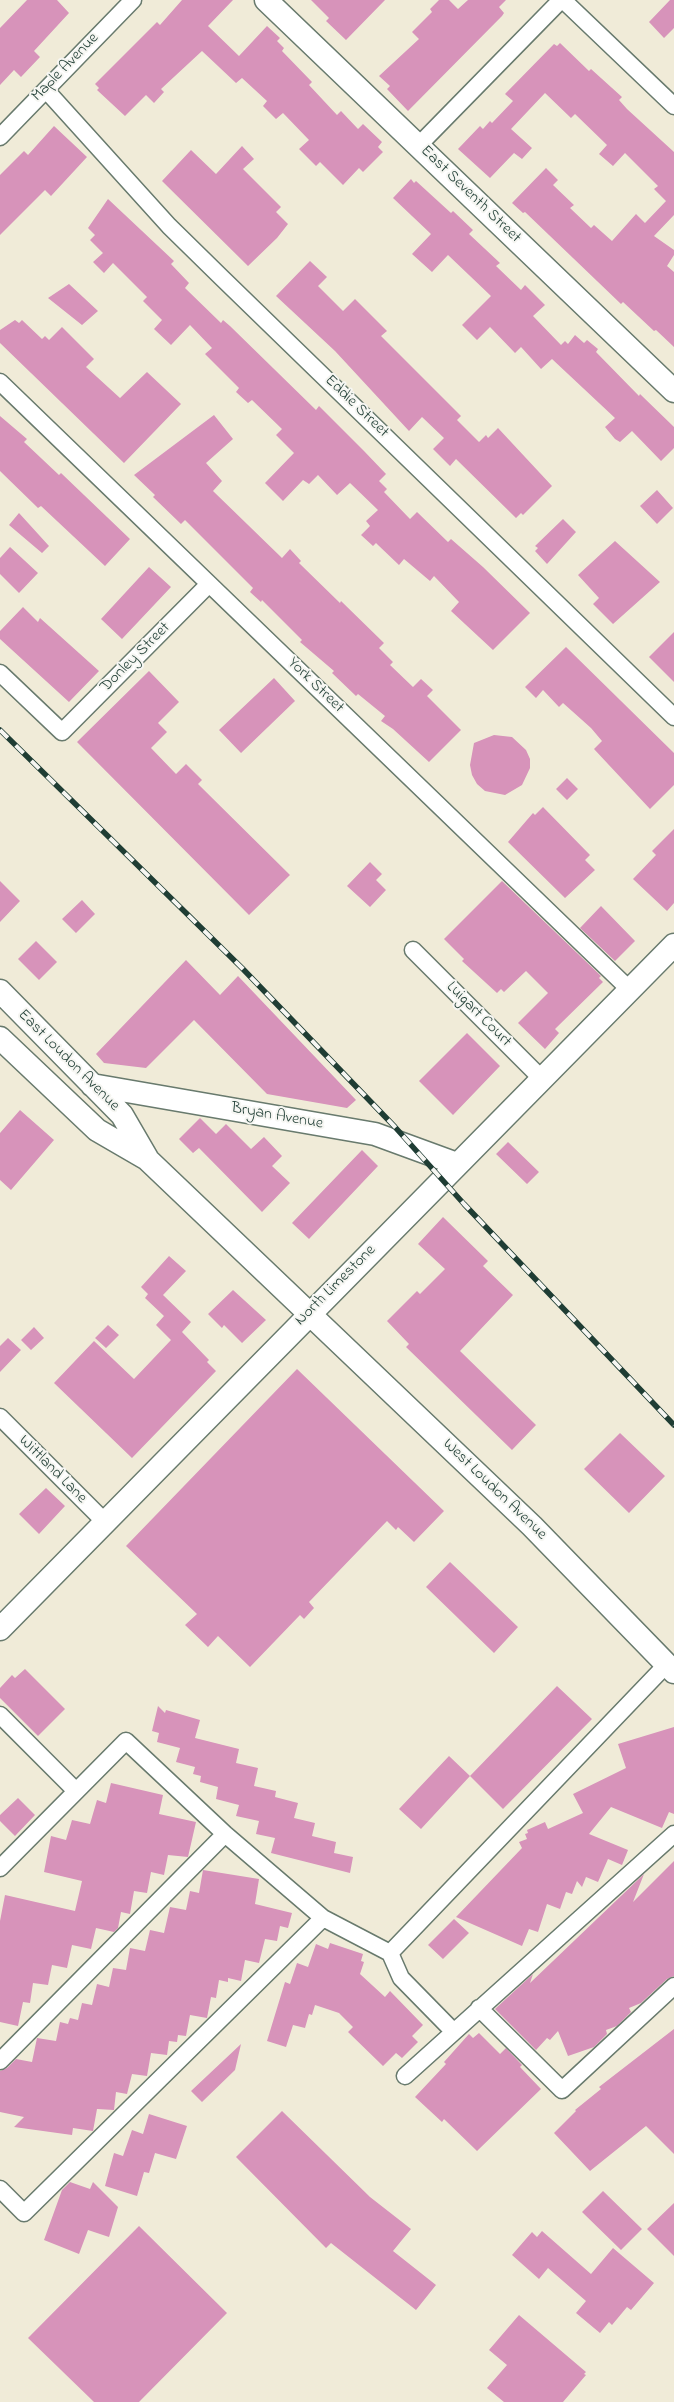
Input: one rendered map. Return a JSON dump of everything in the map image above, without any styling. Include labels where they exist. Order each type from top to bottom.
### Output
[{"type":"street","name":"Maple Avenue","points":[[0,137],[133,0]]},
{"type":"street","name":"East Seventh Street","points":[[266,0],[674,391]]},
{"type":"street","points":[[418,146],[562,0],[674,106]]},
{"type":"street","name":"Eddie Street","points":[[46,90],[169,226],[221,278],[674,717]]},
{"type":"street","name":"York Street","points":[[0,382],[630,990]]},
{"type":"street","name":"Donley Street","points":[[0,673],[62,732],[209,584]]},
{"type":"street","name":"North Limestone","points":[[0,1629],[674,945]]},
{"type":"street","name":"Luigart Court","points":[[413,950],[542,1079]]},
{"type":"street","name":"East Loudon Avenue","points":[[0,991],[122,1115],[147,1159]]},
{"type":"street","name":"East Loudon Avenue","points":[[4,1048],[97,1130],[147,1159],[310,1313]]},
{"type":"street","name":"Bryan Avenue","points":[[92,1085],[375,1134],[458,1164]]},
{"type":"street","name":"West Loudon Avenue","points":[[310,1313],[532,1526],[670,1668]]},
{"type":"street","name":"Wittland Lane","points":[[0,1417],[105,1522]]},
{"type":"street","points":[[390,1953],[670,1668]]},
{"type":"street","points":[[0,1715],[76,1791]]},
{"type":"street","points":[[0,1868],[126,1741],[225,1834],[323,1918],[390,1953],[401,1978],[453,2031]]},
{"type":"street","points":[[0,2060],[225,1834]]},
{"type":"street","points":[[405,2076],[674,1834]]},
{"type":"street","points":[[0,2189],[24,2213],[323,1918]]},
{"type":"street","points":[[479,2008],[562,2090],[674,1986]]},
{"type":"building","points":[[27,0],[57,0],[69,13],[34,51],[40,57],[21,77],[14,70],[0,85],[0,28]]},
{"type":"building","points":[[182,0],[233,0],[208,26],[239,56],[267,26],[280,38],[277,41],[284,48],[282,51],[312,82],[309,85],[337,115],[341,111],[358,129],[363,124],[382,142],[378,147],[383,152],[363,172],[359,168],[343,185],[320,162],[316,166],[299,149],[309,140],[283,113],[276,119],[263,106],[267,101],[242,78],[236,83],[202,51],[161,89],[164,92],[154,103],[146,95],[125,116],[97,90],[99,88],[95,84],[157,22],[160,25]]},
{"type":"building","points":[[311,0],[385,0],[346,40],[326,21],[329,18]]},
{"type":"building","points":[[439,0],[449,0],[458,9],[468,0],[506,0],[499,7],[504,13],[502,16],[408,111],[387,89],[390,86],[379,76],[419,39],[412,32],[432,12],[430,9]]},
{"type":"building","points":[[670,0],[674,0],[674,28],[664,38],[649,22]]},
{"type":"building","points":[[560,43],[589,71],[591,69],[622,97],[619,100],[627,109],[674,152],[674,215],[654,236],[674,250],[674,255],[667,266],[674,272],[674,347],[623,302],[621,304],[525,212],[523,213],[512,203],[546,168],[558,180],[553,185],[574,205],[570,208],[591,228],[594,225],[612,241],[636,214],[645,223],[666,201],[654,189],[658,186],[625,153],[613,166],[599,154],[607,145],[575,114],[571,118],[545,93],[511,129],[532,148],[522,159],[514,153],[490,178],[458,149],[480,126],[483,129],[490,121],[492,123],[513,101],[505,94],[554,44],[557,46]]},
{"type":"building","points":[[54,126],[87,157],[51,196],[45,190],[0,235],[0,175],[24,151],[28,155]]},
{"type":"building","points":[[242,146],[254,159],[243,169],[281,207],[276,212],[288,224],[277,238],[248,266],[162,181],[191,150],[216,174]]},
{"type":"building","points":[[411,179],[414,183],[416,181],[451,213],[453,211],[473,230],[469,234],[500,263],[496,266],[521,290],[525,285],[545,305],[533,316],[561,345],[565,341],[568,344],[575,335],[584,343],[587,340],[598,349],[596,352],[639,396],[640,394],[674,427],[674,448],[661,461],[632,431],[620,442],[615,439],[605,427],[615,418],[552,359],[541,369],[521,347],[515,353],[490,327],[477,340],[462,325],[491,296],[448,255],[432,272],[412,254],[431,234],[393,198]]},
{"type":"building","points":[[108,199],[174,261],[171,264],[189,283],[185,288],[221,323],[223,320],[230,326],[316,410],[319,406],[386,474],[379,481],[387,489],[384,492],[410,519],[417,512],[448,542],[451,539],[483,567],[530,613],[493,650],[451,611],[459,602],[434,576],[430,581],[404,559],[399,565],[376,543],[373,546],[361,535],[370,526],[366,521],[378,510],[350,483],[337,495],[318,475],[309,484],[303,480],[283,501],[265,483],[294,453],[276,435],[282,429],[252,400],[248,403],[236,392],[239,388],[205,354],[212,348],[190,325],[171,345],[154,329],[162,320],[143,301],[147,297],[113,263],[104,273],[93,262],[103,253],[90,240],[95,235],[88,228]]},
{"type":"building","points":[[310,261],[327,277],[318,286],[343,311],[355,299],[387,331],[381,336],[461,416],[457,420],[479,442],[486,435],[488,438],[498,428],[552,486],[523,515],[521,513],[516,518],[456,459],[450,466],[433,449],[444,438],[422,417],[409,431],[335,351],[276,296]]},
{"type":"building","points":[[69,284],[98,311],[82,325],[48,298]]},
{"type":"building","points":[[15,320],[19,323],[22,320],[42,339],[45,336],[49,340],[62,327],[94,359],[86,367],[120,398],[147,372],[181,404],[124,463],[0,343],[0,330]]},
{"type":"building","points":[[214,415],[233,439],[206,463],[222,481],[213,491],[282,558],[290,549],[301,561],[299,563],[384,643],[379,648],[393,662],[390,665],[413,687],[421,679],[433,690],[427,696],[461,730],[429,762],[393,729],[381,721],[385,716],[358,694],[356,696],[332,673],[334,671],[300,642],[302,640],[262,600],[261,602],[250,592],[253,588],[185,520],[181,524],[153,497],[155,495],[134,475]]},
{"type":"building","points":[[0,416],[27,439],[24,442],[59,475],[61,473],[130,539],[105,566],[41,506],[38,508],[0,471]]},
{"type":"building","points":[[657,490],[673,508],[657,524],[640,506]]},
{"type":"building","points":[[19,513],[49,546],[42,553],[9,525]]},
{"type":"building","points":[[563,519],[576,532],[547,564],[535,551],[538,548],[535,546]]},
{"type":"building","points":[[615,541],[660,582],[613,624],[593,604],[599,598],[578,575]]},
{"type":"building","points":[[10,547],[38,573],[19,593],[0,574],[0,558]]},
{"type":"building","points":[[149,567],[171,587],[122,639],[101,619]]},
{"type":"building","points":[[23,607],[38,622],[40,618],[99,671],[69,702],[0,639],[0,631]]},
{"type":"building","points":[[674,632],[674,682],[649,657]]},
{"type":"building","points":[[566,647],[674,753],[674,785],[650,809],[594,749],[602,741],[591,728],[563,703],[559,707],[543,690],[536,698],[525,687]]},
{"type":"building","points":[[149,671],[179,702],[158,723],[167,732],[151,748],[176,774],[186,764],[202,780],[198,784],[290,875],[249,915],[77,742]]},
{"type":"building","points":[[274,678],[295,701],[241,753],[219,730]]},
{"type":"building","points":[[494,735],[512,737],[526,750],[530,759],[530,768],[522,785],[505,795],[485,791],[477,784],[472,775],[470,765],[474,743]]},
{"type":"building","points":[[567,778],[578,789],[567,800],[556,789]]},
{"type":"building","points":[[543,807],[590,855],[585,860],[595,870],[565,898],[508,842],[533,813],[535,815]]},
{"type":"building","points":[[674,829],[674,903],[667,911],[633,879],[656,855],[652,851]]},
{"type":"building","points":[[370,862],[382,874],[376,880],[386,890],[370,907],[347,886]]},
{"type":"building","points":[[0,881],[20,901],[0,922]]},
{"type":"building","points":[[502,881],[601,976],[599,978],[603,982],[555,1029],[559,1033],[545,1049],[518,1023],[548,993],[526,971],[504,992],[501,989],[497,993],[462,961],[464,959],[444,939]]},
{"type":"building","points":[[82,900],[95,914],[76,933],[62,919]]},
{"type":"building","points":[[601,906],[635,941],[615,961],[580,928]]},
{"type":"building","points":[[36,941],[57,962],[39,980],[18,959]]},
{"type":"building","points":[[186,960],[220,995],[238,976],[356,1100],[347,1108],[267,1094],[194,1020],[146,1068],[104,1063],[96,1054]]},
{"type":"building","points":[[467,1033],[500,1066],[453,1115],[419,1081]]},
{"type":"building","points":[[20,1110],[54,1140],[11,1190],[0,1180],[0,1133]]},
{"type":"building","points":[[200,1118],[216,1134],[226,1124],[251,1149],[264,1137],[282,1156],[272,1166],[290,1183],[262,1212],[199,1148],[193,1153],[179,1139]]},
{"type":"building","points":[[508,1142],[539,1172],[527,1184],[496,1154]]},
{"type":"building","points":[[362,1150],[378,1166],[309,1239],[292,1223]]},
{"type":"building","points":[[443,1217],[488,1261],[483,1266],[513,1295],[460,1351],[536,1425],[512,1450],[406,1347],[409,1344],[387,1321],[417,1291],[420,1294],[445,1269],[418,1244]]},
{"type":"building","points":[[169,1256],[186,1271],[163,1295],[191,1322],[182,1332],[209,1360],[207,1362],[216,1371],[132,1458],[54,1383],[94,1341],[134,1379],[171,1340],[156,1325],[164,1316],[145,1298],[148,1294],[141,1287]]},
{"type":"building","points":[[233,1290],[266,1320],[242,1343],[224,1325],[222,1328],[208,1314]]},
{"type":"building","points":[[108,1325],[119,1335],[106,1348],[95,1338]]},
{"type":"building","points":[[34,1327],[44,1338],[31,1350],[21,1340]]},
{"type":"building","points":[[8,1338],[21,1350],[0,1372],[0,1346]]},
{"type":"building","points":[[297,1369],[444,1511],[414,1542],[398,1527],[396,1530],[387,1521],[309,1602],[314,1608],[304,1619],[300,1615],[250,1667],[218,1636],[208,1647],[185,1625],[197,1614],[126,1546]]},
{"type":"building","points":[[620,1433],[665,1476],[629,1513],[584,1469]]},
{"type":"building","points":[[46,1488],[65,1506],[39,1534],[19,1514]]},
{"type":"building","points":[[450,1562],[518,1627],[494,1653],[426,1587]]},
{"type":"building","points":[[25,1669],[65,1709],[38,1736],[0,1698],[0,1688],[12,1675],[15,1678]]},
{"type":"building","points":[[557,1686],[592,1719],[503,1809],[470,1776]]},
{"type":"building","points":[[158,1706],[165,1713],[166,1710],[200,1720],[195,1738],[239,1749],[236,1763],[258,1768],[254,1786],[276,1791],[275,1797],[298,1803],[294,1818],[315,1823],[312,1836],[336,1842],[334,1853],[353,1857],[350,1873],[271,1853],[275,1838],[256,1834],[259,1821],[236,1816],[239,1805],[216,1799],[218,1787],[200,1782],[201,1776],[193,1774],[195,1767],[176,1762],[180,1748],[157,1742],[159,1733],[152,1731]]},
{"type":"building","points":[[674,1727],[674,1814],[669,1812],[662,1828],[611,1807],[589,1834],[628,1850],[622,1865],[608,1859],[598,1882],[586,1877],[582,1887],[577,1881],[572,1894],[566,1892],[560,1909],[547,1904],[538,1932],[529,1929],[522,1946],[456,1917],[522,1848],[519,1842],[527,1839],[525,1834],[528,1833],[527,1830],[545,1822],[548,1829],[583,1813],[573,1794],[626,1768],[618,1744]]},
{"type":"building","points":[[449,1756],[470,1776],[421,1829],[399,1809]]},
{"type":"building","points":[[111,1783],[163,1795],[159,1814],[196,1822],[188,1857],[168,1855],[164,1875],[151,1872],[147,1893],[134,1891],[130,1914],[121,1912],[118,1928],[114,1932],[96,1928],[91,1949],[72,1945],[67,1968],[52,1965],[48,1985],[33,1983],[30,2003],[23,2002],[18,2026],[0,2022],[0,1921],[5,1895],[75,1911],[82,1881],[44,1872],[51,1836],[66,1840],[72,1820],[90,1824],[97,1800],[106,1803]]},
{"type":"building","points":[[18,1798],[35,1815],[15,1836],[0,1821],[0,1815]]},
{"type":"building","points":[[674,1861],[674,1976],[667,1979],[641,2003],[629,2008],[631,2012],[617,2026],[606,2030],[607,2034],[594,2047],[568,2056],[558,2031],[550,2040],[547,2038],[536,2050],[495,2009],[533,1974],[530,1983],[644,1874],[633,1902]]},
{"type":"building","points":[[203,1870],[259,1879],[255,1904],[292,1913],[288,1928],[280,1926],[277,1941],[265,1939],[259,1963],[245,1960],[241,1981],[228,1978],[228,1982],[219,1980],[216,1998],[211,1997],[207,2018],[190,2015],[186,2036],[178,2035],[177,2042],[169,2041],[167,2055],[151,2053],[147,2076],[132,2074],[127,2094],[116,2092],[114,2110],[97,2109],[93,2131],[73,2128],[72,2135],[14,2127],[24,2117],[0,2112],[0,2071],[7,2068],[16,2059],[32,2062],[37,2038],[56,2041],[60,2022],[68,2024],[70,2018],[78,2020],[82,2003],[92,2005],[97,1984],[109,1987],[113,1968],[126,1970],[130,1948],[145,1951],[150,1930],[164,1933],[170,1907],[186,1910],[190,1891],[199,1893]]},
{"type":"building","points":[[454,1919],[469,1933],[443,1959],[428,1945]]},
{"type":"building","points":[[330,1943],[363,1954],[361,1961],[364,1962],[360,1974],[385,1997],[390,1991],[423,2025],[412,2036],[418,2042],[402,2058],[396,2053],[383,2066],[348,2032],[353,2027],[339,2013],[315,2005],[312,2015],[309,2014],[305,2028],[293,2025],[286,2047],[267,2041],[285,1982],[290,1984],[297,1963],[308,1967],[316,1944],[328,1949]]},
{"type":"building","points":[[674,2029],[674,2154],[646,2126],[590,2171],[554,2133],[575,2110],[601,2089],[599,2087]]},
{"type":"building","points":[[479,2033],[500,2054],[506,2048],[522,2065],[520,2067],[541,2089],[477,2151],[444,2119],[442,2122],[415,2097],[446,2064],[444,2062],[469,2034],[473,2038]]},
{"type":"building","points":[[241,2044],[235,2070],[202,2102],[191,2091]]},
{"type":"building","points":[[282,2111],[370,2197],[411,2229],[393,2251],[436,2285],[416,2310],[331,2243],[326,2248],[236,2157]]},
{"type":"building","points":[[149,2114],[187,2126],[176,2159],[155,2153],[149,2173],[144,2172],[137,2196],[105,2186],[114,2153],[123,2156],[132,2130],[143,2134]]},
{"type":"building","points":[[70,2182],[90,2189],[93,2182],[118,2207],[109,2237],[88,2230],[79,2254],[44,2240],[62,2190]]},
{"type":"building","points":[[603,2191],[642,2229],[621,2250],[582,2212]]},
{"type":"building","points":[[674,2203],[674,2256],[647,2229]]},
{"type":"building","points":[[139,2226],[227,2313],[139,2402],[94,2402],[28,2338]]},
{"type":"building","points":[[542,2231],[591,2274],[613,2248],[654,2283],[631,2310],[627,2307],[612,2325],[609,2322],[600,2333],[576,2313],[586,2301],[548,2268],[539,2279],[512,2255],[532,2232],[537,2237]]},
{"type":"building","points":[[519,2315],[586,2372],[584,2374],[586,2375],[563,2402],[504,2402],[487,2388],[507,2365],[489,2350]]},
{"type":"railway","points":[[0,730],[242,968],[395,1127],[464,1204],[674,1425]]}]
